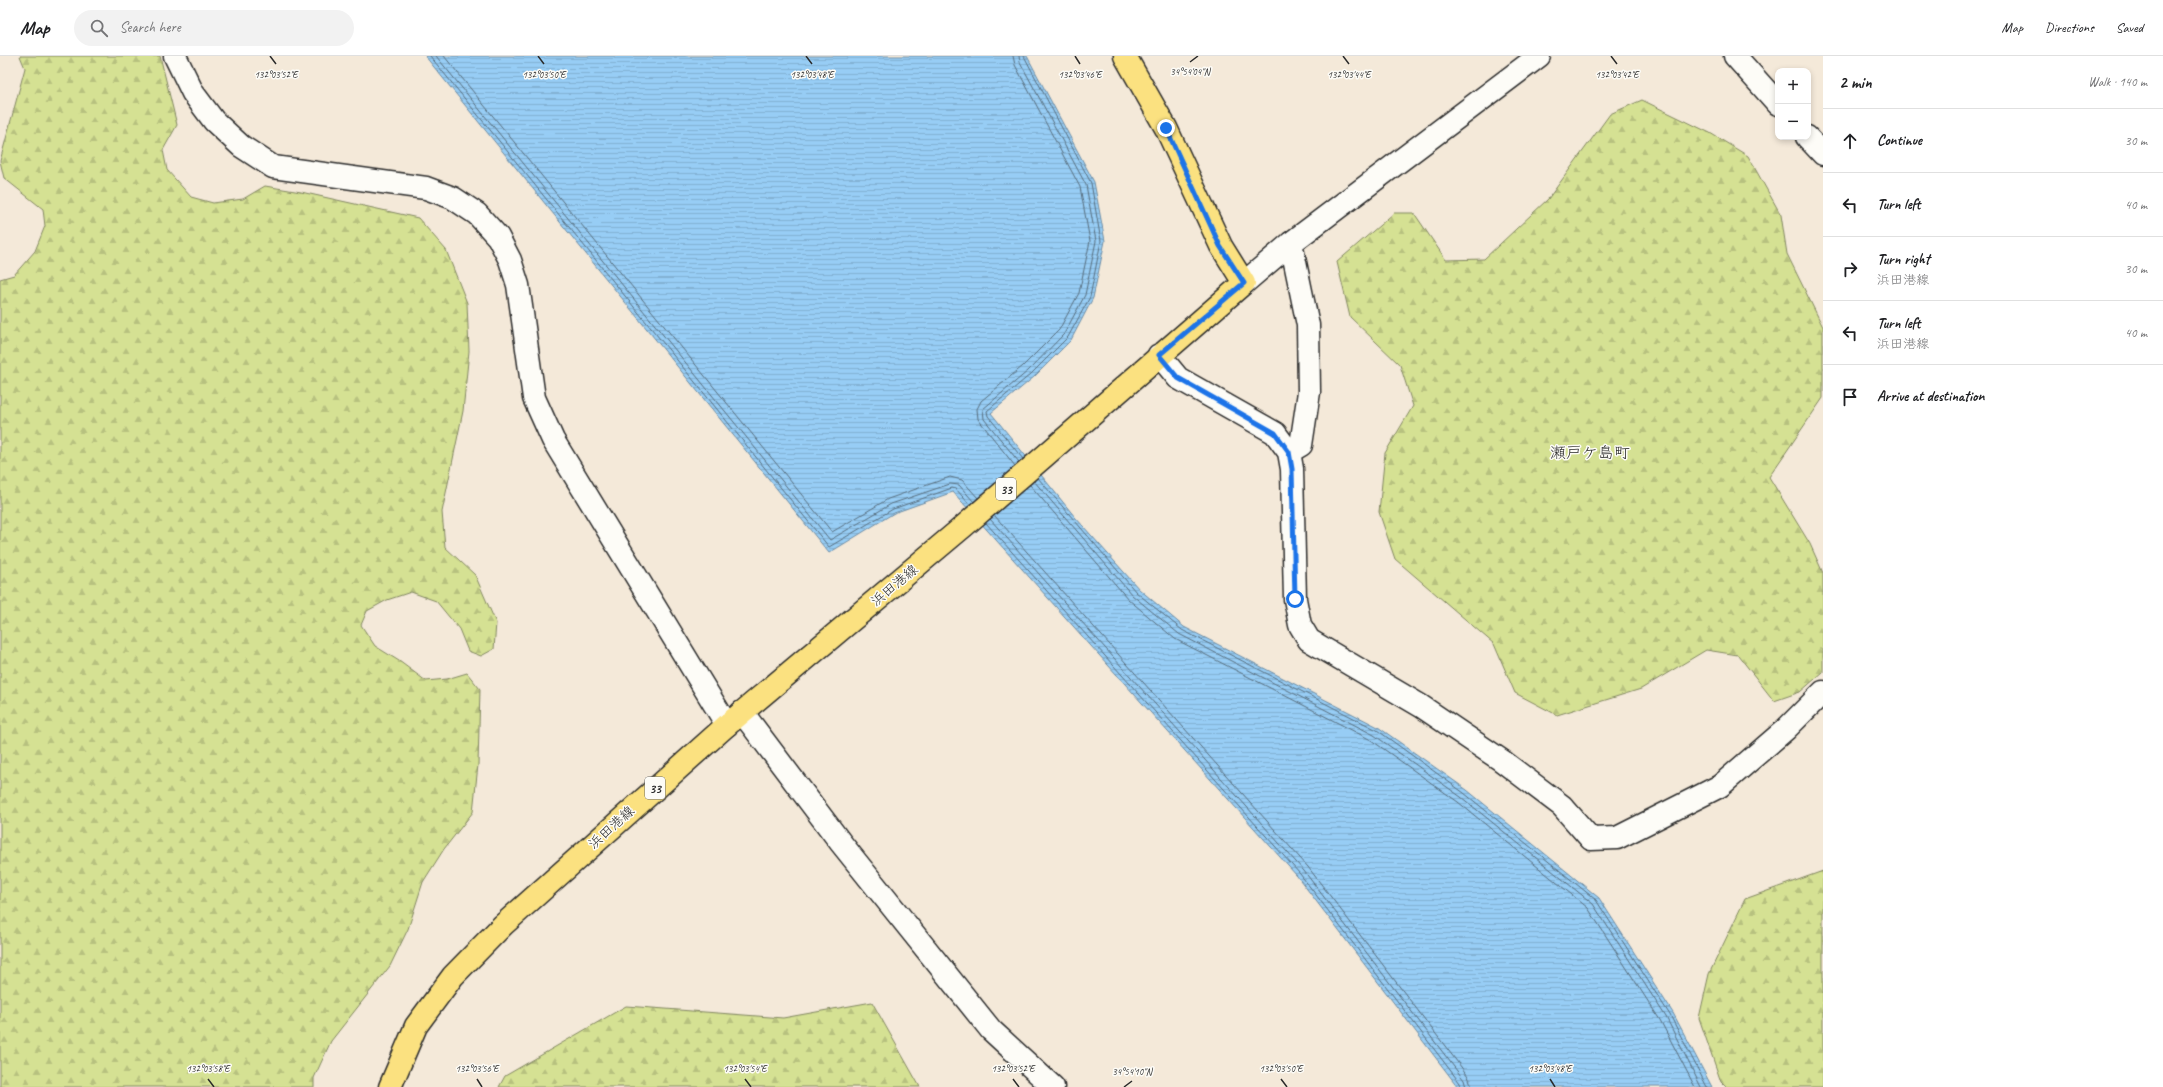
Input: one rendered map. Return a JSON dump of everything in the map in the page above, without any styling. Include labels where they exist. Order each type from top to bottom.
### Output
[{"type":"main road","points":[[1125,56],[1166,128],[1220,246],[1244,283]]},
{"type":"main road","name":"浜田港線","points":[[390,1087],[416,1026],[453,976],[503,925],[734,718],[964,526],[1048,451],[1244,283]]},
{"type":"street","points":[[175,56],[192,93],[214,121],[241,146],[273,167],[426,188],[453,198],[471,210],[498,237],[510,260],[518,285],[534,398],[553,440],[734,718],[841,843],[991,1030],[1053,1087]]},
{"type":"street","points":[[1244,283],[1291,243],[1539,56]]},
{"type":"street","points":[[1735,56],[1775,101]]},
{"type":"street","points":[[1811,140],[1823,154]]},
{"type":"street","points":[[1289,452],[1301,445],[1309,384],[1308,325],[1291,243]]},
{"type":"street","points":[[1159,355],[1178,378],[1275,433],[1289,452],[1292,469],[1295,599],[1300,625],[1309,640],[1421,706],[1501,760],[1562,806],[1591,839],[1617,838],[1720,786],[1786,729],[1823,692]]},
{"type":"green space","points":[[20,56],[160,56],[177,125],[163,150],[167,170],[191,197],[213,203],[243,199],[265,186],[301,192],[418,218],[446,250],[467,303],[469,351],[463,411],[442,512],[445,547],[475,575],[496,623],[494,649],[481,656],[468,651],[459,629],[436,601],[411,592],[387,600],[367,611],[361,625],[375,646],[399,661],[426,681],[447,679],[467,673],[480,689],[478,765],[473,812],[444,849],[423,882],[408,929],[390,966],[331,1041],[314,1078],[314,1087],[0,1087],[0,279],[14,275],[35,251],[45,226],[43,209],[4,178],[0,161],[25,68]]},
{"type":"green space","points":[[1642,100],[1710,133],[1748,156],[1781,215],[1787,254],[1823,327],[1823,398],[1769,477],[1810,544],[1823,573],[1823,672],[1800,692],[1774,701],[1738,655],[1706,650],[1641,689],[1557,715],[1515,693],[1494,644],[1395,559],[1379,512],[1385,453],[1413,406],[1400,365],[1350,317],[1337,262],[1394,213],[1414,213],[1446,260],[1484,259],[1548,199],[1610,114]]},
{"type":"green space","points":[[1823,871],[1823,1087],[1726,1087],[1721,1082],[1699,1018],[1709,974],[1745,899]]},
{"type":"green space","points":[[872,1002],[920,1087],[499,1087],[505,1076],[626,1006],[783,1018]]},
{"type":"water","points":[[425,56],[1027,56],[1094,182],[1105,241],[1093,298],[1071,340],[1034,377],[991,413],[1075,517],[1139,589],[1184,627],[1378,727],[1467,790],[1599,898],[1673,1013],[1712,1087],[1458,1087],[1297,876],[953,492],[894,513],[829,553]]},
{"type":"district","name":"瀬戸ケ島町","points":[[1590,452]]},
{"type":"route","points":[[1166,128],[1220,246],[1244,283],[1159,355],[1178,378],[1275,433],[1289,452],[1292,469],[1295,599]]}]
